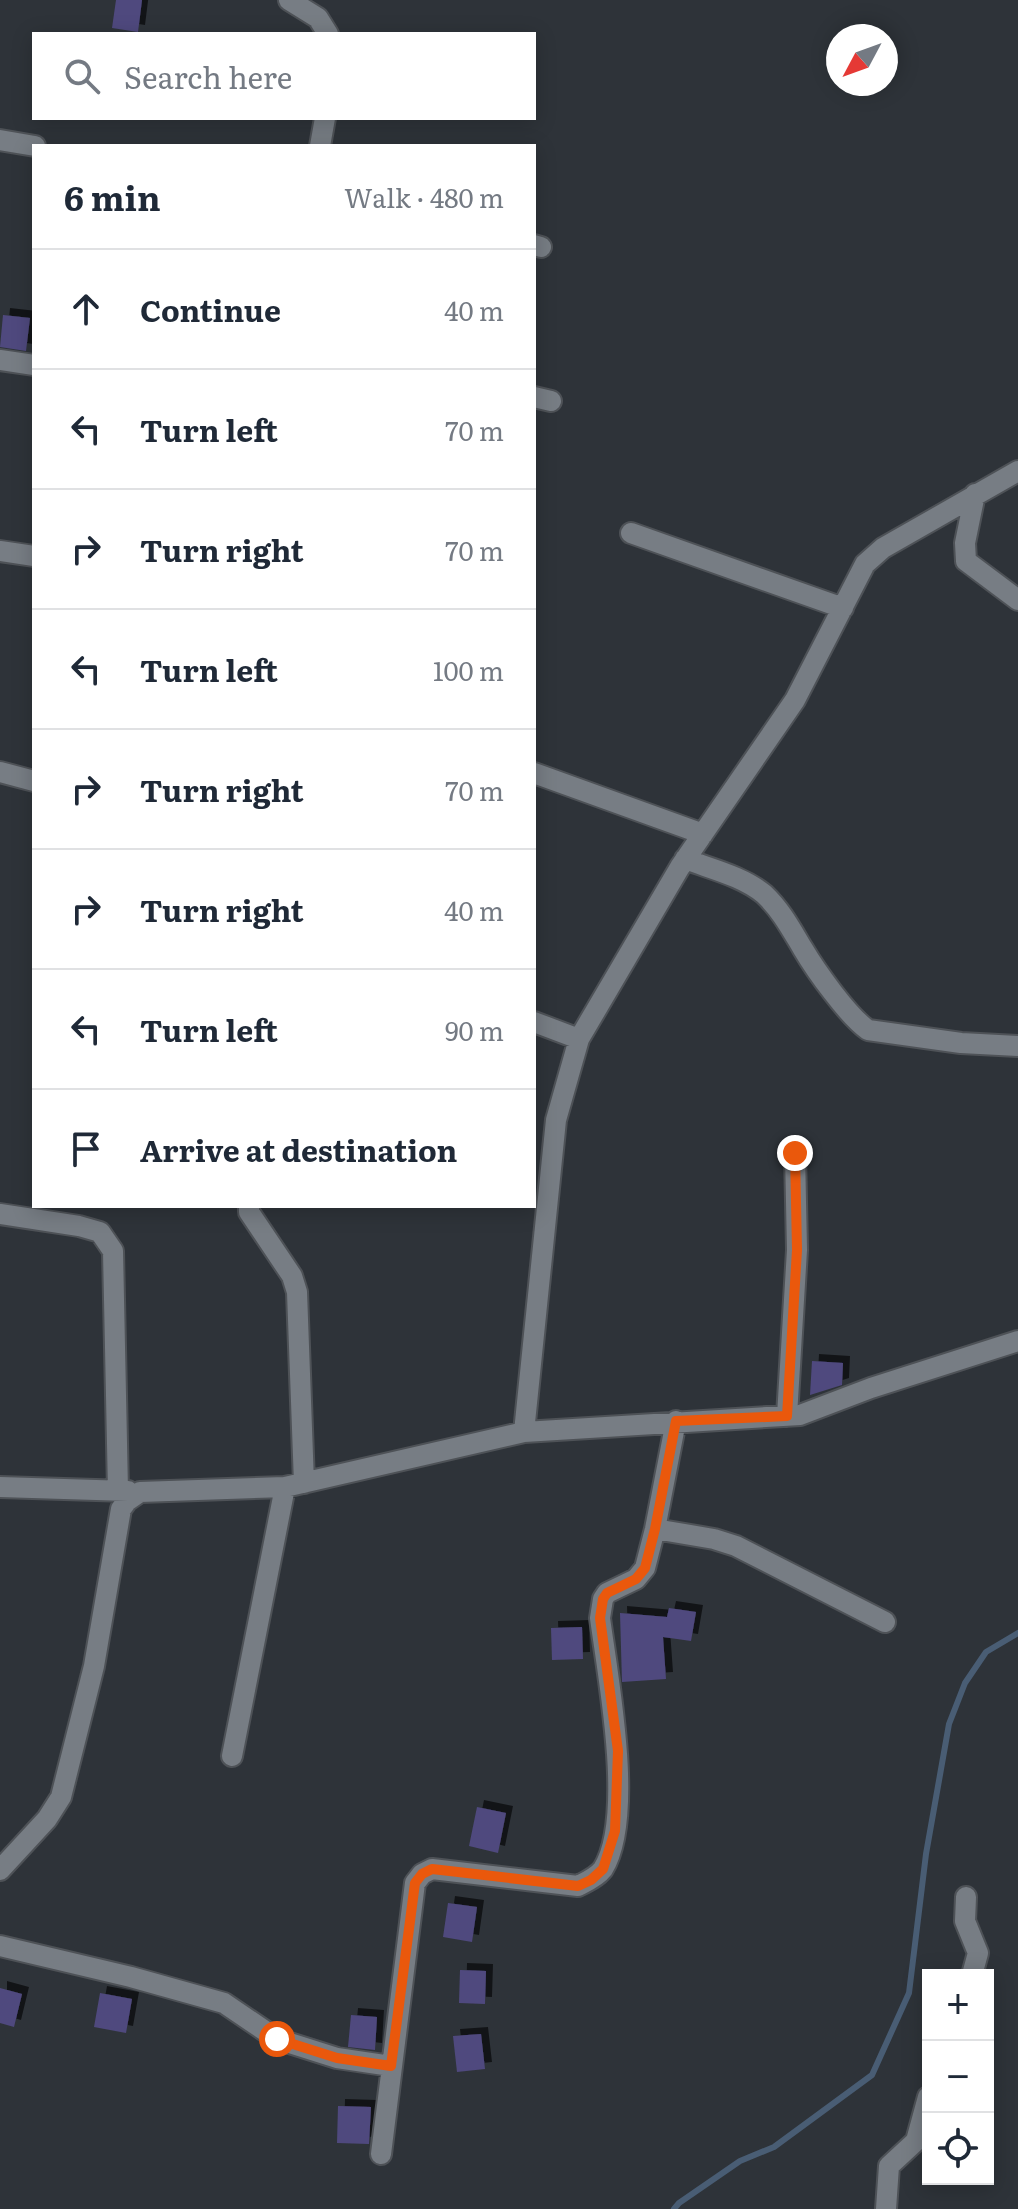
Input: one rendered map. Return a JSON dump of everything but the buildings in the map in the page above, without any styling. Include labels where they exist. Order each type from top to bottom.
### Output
[{"type":"street","points":[[289,0],[318,18],[327,32]]},
{"type":"street","points":[[320,144],[325,120]]},
{"type":"street","points":[[0,140],[32,145]]},
{"type":"street","points":[[0,360],[32,365]]},
{"type":"street","points":[[524,1432],[556,1120],[579,1039],[685,859],[795,700],[865,564],[874,554],[1018,471]]},
{"type":"street","points":[[975,494],[965,543],[966,561],[1018,600]]},
{"type":"street","points":[[631,533],[843,608]]},
{"type":"street","points":[[0,551],[32,556]]},
{"type":"street","points":[[0,772],[32,780]]},
{"type":"street","points":[[536,774],[703,834]]},
{"type":"street","points":[[685,859],[745,882],[764,895],[790,924],[804,951],[840,999],[868,1030],[961,1043],[1018,1046]]},
{"type":"street","points":[[536,1023],[579,1039]]},
{"type":"street","points":[[787,1416],[797,1250],[795,1153]]},
{"type":"street","points":[[232,1756],[295,1485],[297,1292],[292,1276],[249,1208]]},
{"type":"street","points":[[0,1214],[100,1232],[113,1251],[118,1491]]},
{"type":"street","points":[[0,1487],[140,1492],[295,1485],[524,1432],[787,1416],[814,1411],[871,1388],[1018,1341]]},
{"type":"street","points":[[381,2154],[415,1883],[422,1874],[432,1869],[578,1886],[603,1869],[615,1831],[618,1751],[600,1618],[603,1599],[607,1593],[636,1579],[645,1568],[676,1421]]},
{"type":"street","points":[[0,1870],[47,1819],[61,1797],[94,1666],[121,1509],[140,1492]]},
{"type":"street","points":[[655,1529],[736,1546],[885,1622]]},
{"type":"street","points":[[966,1897],[965,1921],[978,1953],[974,1969]]},
{"type":"street","points":[[0,1946],[224,2003],[277,2039],[337,2058],[391,2066]]},
{"type":"street","points":[[886,2209],[889,2166],[916,2141],[924,2113]]},
{"type":"waterway","points":[[674,2209],[740,2161],[774,2147],[872,2075],[909,1993],[926,1854],[949,1724],[965,1683],[986,1652],[1018,1633]]},
{"type":"route","points":[[277,2039],[337,2058],[391,2066],[415,1883],[422,1874],[432,1869],[578,1886],[603,1869],[615,1831],[618,1751],[600,1618],[603,1599],[607,1593],[636,1579],[645,1568],[676,1421],[787,1416],[797,1250],[795,1153]]}]
